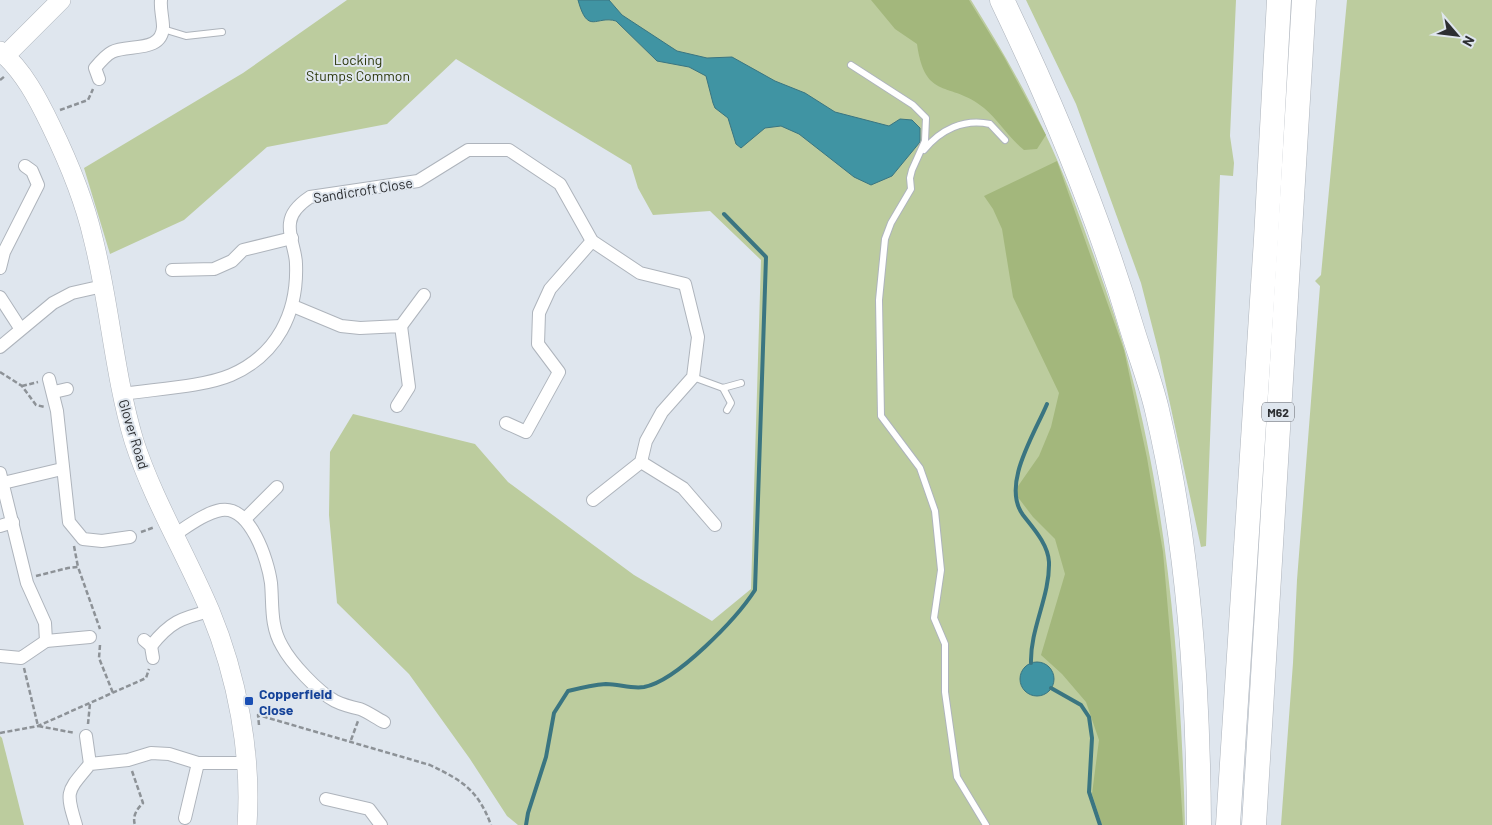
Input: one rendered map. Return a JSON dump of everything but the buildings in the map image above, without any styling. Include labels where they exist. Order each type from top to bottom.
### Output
[{"type":"highway","points":[[990,0],[1068,147]]},
{"type":"highway","points":[[1002,0],[1038,75],[1102,234],[1157,409],[1178,518],[1193,646],[1199,825]]},
{"type":"highway","name":"M62","points":[[1228,825],[1266,239],[1279,0]]},
{"type":"highway","name":"M62","points":[[1254,825],[1304,0]]},
{"type":"street","points":[[3,53],[61,0]]},
{"type":"street","points":[[98,79],[95,68],[110,52],[125,47],[144,48],[155,42],[163,29],[161,0]]},
{"type":"street","name":"Glover Road","points":[[3,53],[28,85],[47,117],[64,152],[93,237],[122,394],[145,470],[210,611],[228,662],[243,731],[246,762],[247,825]]},
{"type":"street","name":"Sandicroft Close","points":[[122,394],[230,376],[249,366],[276,342],[286,327],[293,306],[296,264],[289,224],[299,204],[310,197],[418,181],[468,150],[509,150],[560,184],[592,241],[640,273],[685,284],[698,337],[693,377]]},
{"type":"street","points":[[0,268],[4,252],[44,187],[32,171],[25,166]]},
{"type":"street","points":[[172,270],[214,269],[232,261],[243,250],[292,238]]},
{"type":"street","points":[[506,423],[526,432],[559,372],[538,344],[539,312],[550,289],[592,241]]},
{"type":"street","points":[[0,347],[20,328],[53,303],[72,294],[103,286]]},
{"type":"street","points":[[397,406],[409,387],[401,326],[424,295]]},
{"type":"street","points":[[0,297],[20,328]]},
{"type":"street","points":[[293,306],[340,326],[360,328],[401,326]]},
{"type":"street","points":[[593,500],[641,462],[646,441],[662,412],[693,377]]},
{"type":"street","points":[[49,379],[54,392],[57,411],[69,522],[83,539],[102,541],[130,537]]},
{"type":"street","points":[[54,392],[67,389]]},
{"type":"street","points":[[641,462],[683,488],[715,525]]},
{"type":"street","points":[[46,641],[45,623],[26,579],[2,478],[62,469]]},
{"type":"street","points":[[245,519],[277,487]]},
{"type":"street","points":[[171,528],[223,510],[238,513],[245,519],[251,527],[267,566],[275,632],[282,647],[324,694],[343,705],[362,710],[384,722]]},
{"type":"street","points":[[0,526],[13,522]]},
{"type":"street","points":[[149,648],[164,630],[176,621],[210,611]]},
{"type":"street","points":[[0,656],[21,658],[46,641],[97,637]]},
{"type":"street","points":[[86,736],[90,764]]},
{"type":"street","points":[[76,825],[68,799],[70,788],[90,764],[128,760],[151,753],[169,754],[198,764],[246,762]]},
{"type":"street","points":[[185,818],[198,764]]},
{"type":"street","points":[[326,799],[369,809],[381,825]]},
{"type":"lane","points":[[163,29],[186,36],[222,32]]},
{"type":"lane","points":[[851,65],[921,111],[926,118],[927,128],[922,152]]},
{"type":"lane","points":[[986,825],[957,777],[944,692],[945,644],[934,618],[941,570],[935,511],[920,468],[881,416],[879,300],[885,239],[891,223],[911,189],[910,178],[922,152],[932,139],[946,129],[958,125],[982,122],[990,124],[1005,140]]},
{"type":"lane","points":[[693,377],[723,388],[728,395],[730,403],[727,410]]},
{"type":"lane","points":[[723,388],[741,383]]},
{"type":"path","points":[[47,117],[68,106],[88,100],[98,79]]},
{"type":"path","points":[[0,372],[22,386],[36,404],[57,411]]},
{"type":"path","points":[[22,386],[49,379]]},
{"type":"path","points":[[130,537],[171,528]]},
{"type":"path","points":[[26,579],[78,567],[97,637],[99,658],[113,693]]},
{"type":"path","points":[[0,733],[38,726],[146,678],[149,648]]},
{"type":"path","points":[[21,658],[38,726]]},
{"type":"path","points":[[38,726],[86,736],[90,703]]},
{"type":"path","points":[[351,740],[362,710]]},
{"type":"path","points":[[259,728],[258,715],[351,740],[430,765],[453,775],[483,803],[491,825]]},
{"type":"path","points":[[128,760],[143,803],[136,811],[133,820],[135,825]]},
{"type":"green space","name":"Locking Stumps Common","points":[[347,0],[971,0],[1018,79],[1058,162],[1096,262],[1127,359],[1144,428],[1164,541],[1176,655],[1185,825],[518,825],[507,816],[470,759],[409,674],[337,603],[329,515],[330,452],[353,414],[475,444],[508,482],[634,575],[712,621],[751,589],[761,260],[710,211],[653,215],[638,188],[631,165],[456,59],[387,124],[267,147],[184,220],[110,254],[84,168],[243,73]]},
{"type":"green space","points":[[871,0],[969,0],[1004,57],[1046,135],[1037,149],[1024,150],[984,108],[972,100],[933,82],[926,75],[917,44],[895,29]]},
{"type":"green space","points":[[1026,0],[1236,0],[1230,136],[1234,163],[1233,176],[1220,175],[1206,546],[1201,547],[1159,353],[1141,283],[1076,104]]},
{"type":"green space","points":[[1347,0],[1492,0],[1492,825],[1281,825],[1297,580],[1320,286],[1315,281],[1321,275]]},
{"type":"green space","points":[[1057,161],[1124,350],[1147,458],[1163,552],[1183,825],[1102,825],[1092,794],[1099,740],[1086,702],[1062,674],[1041,655],[1065,574],[1055,539],[1033,517],[1014,492],[1039,456],[1051,427],[1059,393],[1013,297],[1002,229],[993,209],[984,196]]},
{"type":"green space","points":[[0,736],[2,738],[24,825],[0,825]]},
{"type":"water","points":[[578,0],[609,0],[622,15],[677,51],[707,58],[732,57],[775,81],[805,93],[835,112],[889,126],[900,119],[912,120],[920,128],[920,142],[892,176],[871,185],[854,177],[799,134],[781,126],[765,128],[741,148],[736,144],[728,118],[715,108],[706,76],[689,67],[657,61],[616,21],[589,21],[585,18]]},
{"type":"water","points":[[1037,662],[1049,667],[1054,679],[1049,691],[1037,696],[1025,691],[1020,679],[1025,667]]},
{"type":"waterway","points":[[526,825],[546,757],[554,713],[568,691],[606,684],[644,687],[658,682],[673,673],[705,647],[735,616],[755,590],[766,257],[724,214]]},
{"type":"waterway","points":[[1031,663],[1049,562],[1043,543],[1023,515],[1017,503],[1016,489],[1017,475],[1022,460],[1047,404]]},
{"type":"waterway","points":[[1051,688],[1081,705],[1089,717],[1092,738],[1089,792],[1100,825]]},
{"type":"place","name":"Copperfield Close","points":[[249,701]]}]
